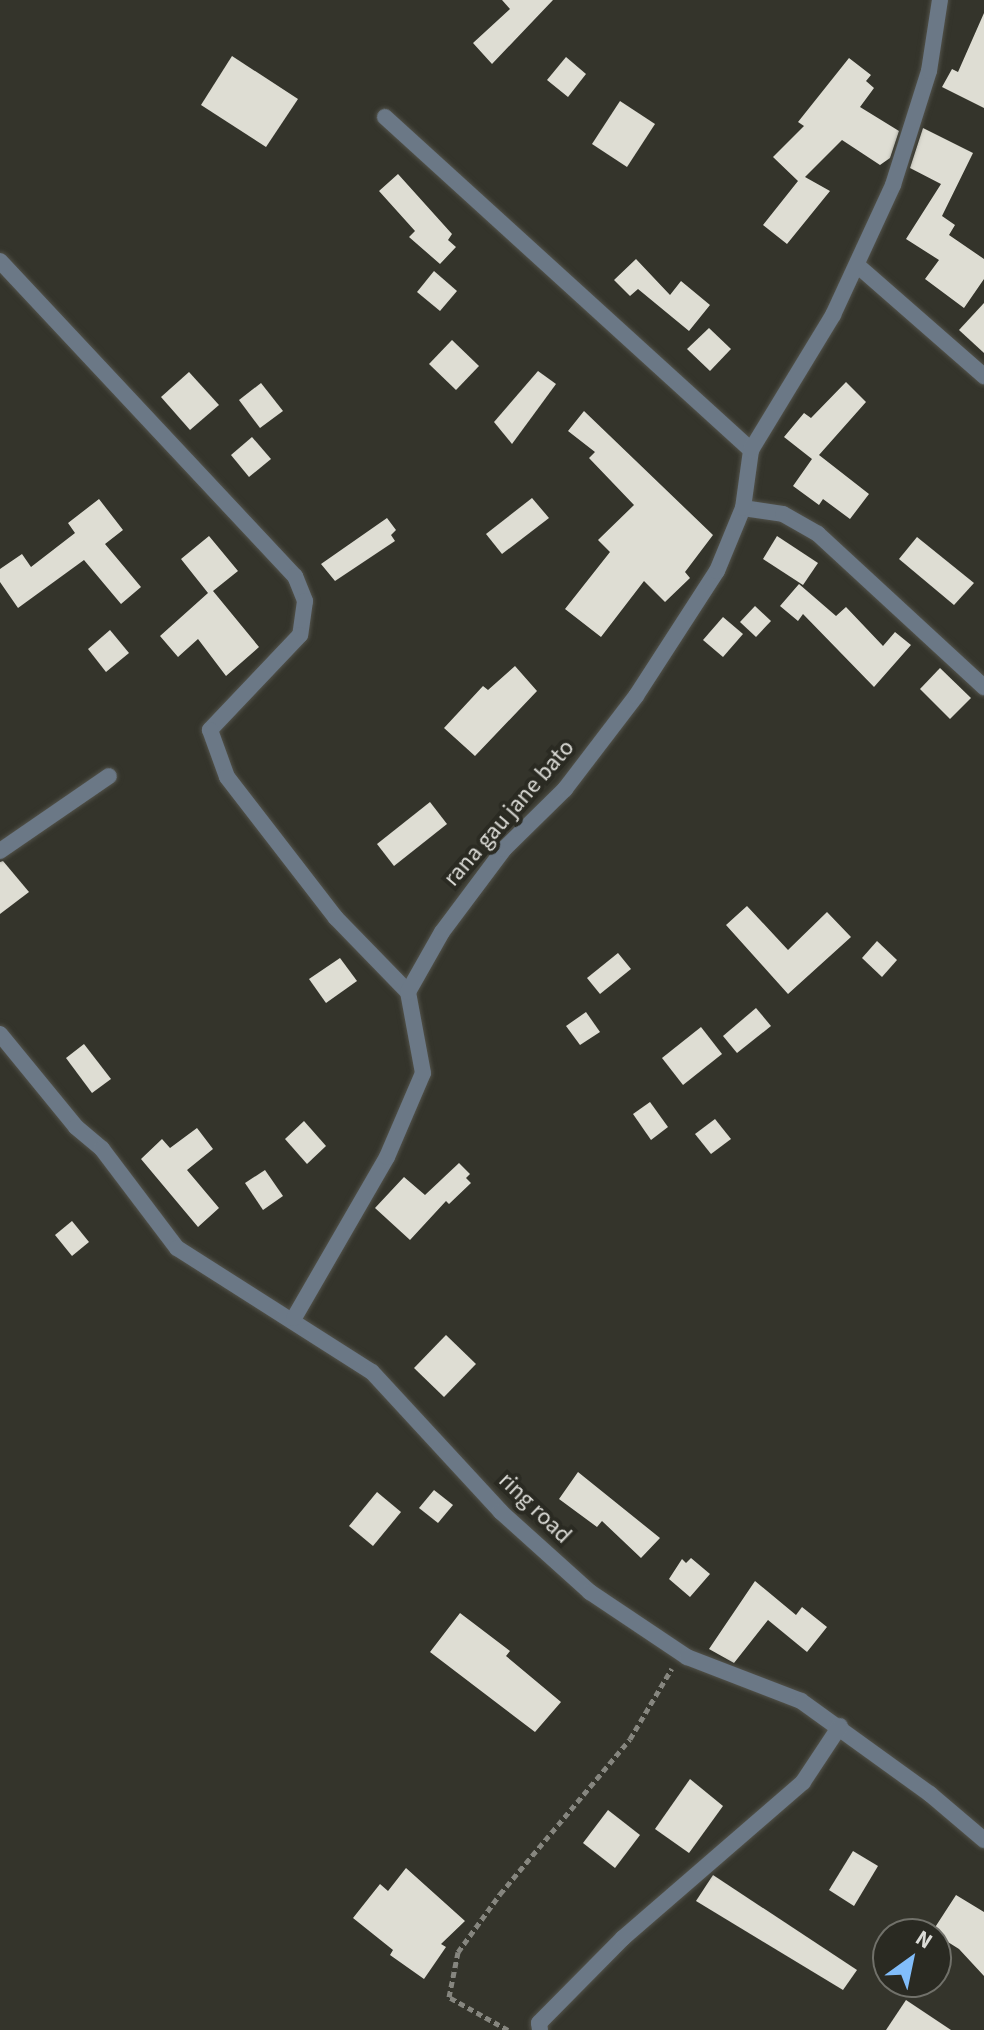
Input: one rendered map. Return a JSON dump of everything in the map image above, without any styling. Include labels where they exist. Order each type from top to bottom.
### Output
[{"type":"street","points":[[385,117],[751,450],[857,265],[893,185],[929,71],[940,0]]},
{"type":"street","points":[[0,261],[295,576],[305,601],[300,635],[210,730],[227,777],[336,918],[408,992],[423,1073],[387,1157],[294,1318]]},
{"type":"street","points":[[857,265],[984,376]]},
{"type":"street","name":"rana gau jane bato","points":[[408,992],[450,920],[504,849],[565,789],[636,696],[717,571],[743,508],[751,450]]},
{"type":"street","points":[[743,508],[783,514],[818,534],[984,687]]},
{"type":"street","points":[[0,851],[109,776]]},
{"type":"street","name":"ring road","points":[[0,1034],[76,1127],[102,1149],[177,1248],[294,1318],[372,1372],[501,1512],[590,1592],[687,1657],[801,1701],[840,1726],[984,1840]]},
{"type":"street","points":[[542,2028],[623,1938],[803,1782],[840,1726]]},
{"type":"path","points":[[508,2030],[449,1997],[458,1952],[500,1894],[630,1739],[676,1661],[687,1657]]},
{"type":"building","points":[[502,0],[553,0],[492,64],[473,43],[510,9]]},
{"type":"building","points":[[984,13],[984,108],[942,87],[952,69],[958,72]]},
{"type":"building","points":[[232,56],[298,99],[266,147],[201,105]]},
{"type":"building","points":[[566,57],[586,74],[568,97],[547,80]]},
{"type":"building","points":[[849,58],[871,75],[866,81],[874,88],[860,107],[899,131],[890,158],[880,165],[842,140],[805,177],[830,191],[787,244],[763,225],[798,181],[773,157],[804,126],[798,122]]},
{"type":"building","points":[[620,101],[655,124],[627,167],[592,144]]},
{"type":"building","points":[[923,128],[973,153],[942,216],[955,225],[949,235],[984,259],[984,279],[964,308],[925,279],[939,260],[906,239],[941,184],[910,168]]},
{"type":"building","points":[[398,174],[452,234],[448,240],[456,247],[440,264],[409,237],[415,231],[379,191]]},
{"type":"building","points":[[636,259],[670,295],[681,281],[710,305],[689,331],[638,289],[630,296],[614,280]]},
{"type":"building","points":[[434,271],[457,291],[440,311],[417,292]]},
{"type":"building","points":[[984,303],[984,353],[959,330]]},
{"type":"building","points":[[709,328],[731,349],[710,371],[687,349]]},
{"type":"building","points":[[452,340],[479,366],[456,390],[429,364]]},
{"type":"building","points":[[538,371],[556,384],[512,444],[494,422]]},
{"type":"building","points":[[189,372],[219,405],[190,430],[161,397]]},
{"type":"building","points":[[846,382],[866,402],[819,455],[869,494],[850,519],[823,499],[819,505],[793,486],[812,459],[784,437],[804,413],[811,418]]},
{"type":"building","points":[[261,383],[283,411],[260,428],[239,400]]},
{"type":"building","points":[[584,411],[713,535],[685,572],[690,578],[665,602],[644,581],[601,637],[565,609],[610,552],[598,540],[634,505],[589,458],[595,452],[568,431]]},
{"type":"building","points":[[252,437],[271,459],[249,477],[231,455]]},
{"type":"building","points":[[532,498],[549,518],[502,554],[486,534]]},
{"type":"building","points":[[99,499],[123,530],[105,544],[141,587],[121,604],[84,560],[18,608],[0,582],[0,569],[22,554],[31,567],[75,533],[68,523]]},
{"type":"building","points":[[387,518],[396,530],[391,535],[395,541],[335,581],[321,564]]},
{"type":"building","points":[[209,536],[238,571],[213,591],[259,647],[226,676],[198,639],[178,657],[160,636],[208,593],[181,559]]},
{"type":"building","points":[[777,536],[818,563],[803,585],[763,559]]},
{"type":"building","points":[[917,537],[974,583],[954,605],[899,559]]},
{"type":"building","points":[[799,584],[836,616],[846,607],[883,646],[895,632],[911,645],[874,687],[803,614],[798,621],[780,606]]},
{"type":"building","points":[[755,606],[771,621],[756,637],[740,622]]},
{"type":"building","points":[[723,617],[743,634],[723,657],[703,640]]},
{"type":"building","points":[[110,630],[129,653],[106,672],[88,649]]},
{"type":"building","points":[[515,666],[537,691],[475,756],[444,728],[483,686],[488,690]]},
{"type":"building","points":[[940,668],[971,698],[950,719],[920,689]]},
{"type":"building","points":[[430,802],[447,824],[394,866],[377,844]]},
{"type":"building","points":[[3,861],[29,892],[0,914],[0,862]]},
{"type":"building","points":[[747,906],[788,950],[827,912],[851,937],[788,994],[726,925]]},
{"type":"building","points":[[877,941],[897,960],[882,977],[862,958]]},
{"type":"building","points":[[618,953],[631,969],[600,994],[587,978]]},
{"type":"building","points":[[340,958],[357,981],[326,1003],[309,979]]},
{"type":"building","points":[[756,1008],[771,1026],[737,1053],[723,1036]]},
{"type":"building","points":[[586,1012],[600,1032],[580,1045],[566,1026]]},
{"type":"building","points":[[701,1027],[722,1054],[683,1085],[662,1058]]},
{"type":"building","points":[[84,1044],[111,1079],[92,1093],[66,1058]]},
{"type":"building","points":[[650,1102],[668,1127],[651,1140],[633,1114]]},
{"type":"building","points":[[715,1119],[731,1139],[711,1154],[695,1134]]},
{"type":"building","points":[[304,1121],[326,1146],[307,1164],[285,1139]]},
{"type":"building","points":[[197,1128],[213,1149],[187,1170],[219,1208],[198,1227],[141,1159],[162,1139],[170,1148]]},
{"type":"building","points":[[459,1163],[470,1174],[466,1178],[471,1183],[449,1204],[446,1201],[410,1240],[375,1208],[404,1177],[425,1195]]},
{"type":"building","points":[[265,1170],[283,1196],[263,1210],[245,1183]]},
{"type":"building","points":[[72,1221],[89,1242],[72,1256],[55,1235]]},
{"type":"building","points":[[446,1335],[476,1364],[444,1397],[414,1368]]},
{"type":"building","points":[[578,1472],[660,1538],[641,1558],[602,1521],[597,1527],[559,1499]]},
{"type":"building","points":[[434,1490],[453,1505],[438,1523],[419,1508]]},
{"type":"building","points":[[377,1492],[401,1512],[373,1546],[349,1526]]},
{"type":"building","points":[[691,1558],[710,1574],[690,1597],[669,1579],[682,1559],[686,1563]]},
{"type":"building","points":[[755,1581],[796,1615],[802,1607],[827,1627],[807,1652],[768,1620],[734,1663],[709,1649]]},
{"type":"building","points":[[460,1613],[510,1651],[506,1656],[561,1702],[535,1732],[430,1652]]},
{"type":"building","points":[[690,1779],[723,1806],[689,1853],[655,1829]]},
{"type":"building","points":[[608,1810],[640,1835],[615,1868],[583,1843]]},
{"type":"building","points":[[853,1851],[878,1866],[854,1906],[829,1890]]},
{"type":"building","points":[[406,1868],[465,1921],[441,1944],[446,1947],[424,1979],[390,1955],[393,1950],[353,1918],[380,1884],[388,1891]]},
{"type":"building","points":[[713,1875],[857,1970],[843,1990],[696,1901]]},
{"type":"building","points":[[956,1895],[984,1912],[984,1976],[952,1945],[952,1918],[941,1918]]},
{"type":"building","points":[[906,2000],[951,2030],[886,2030]]}]
